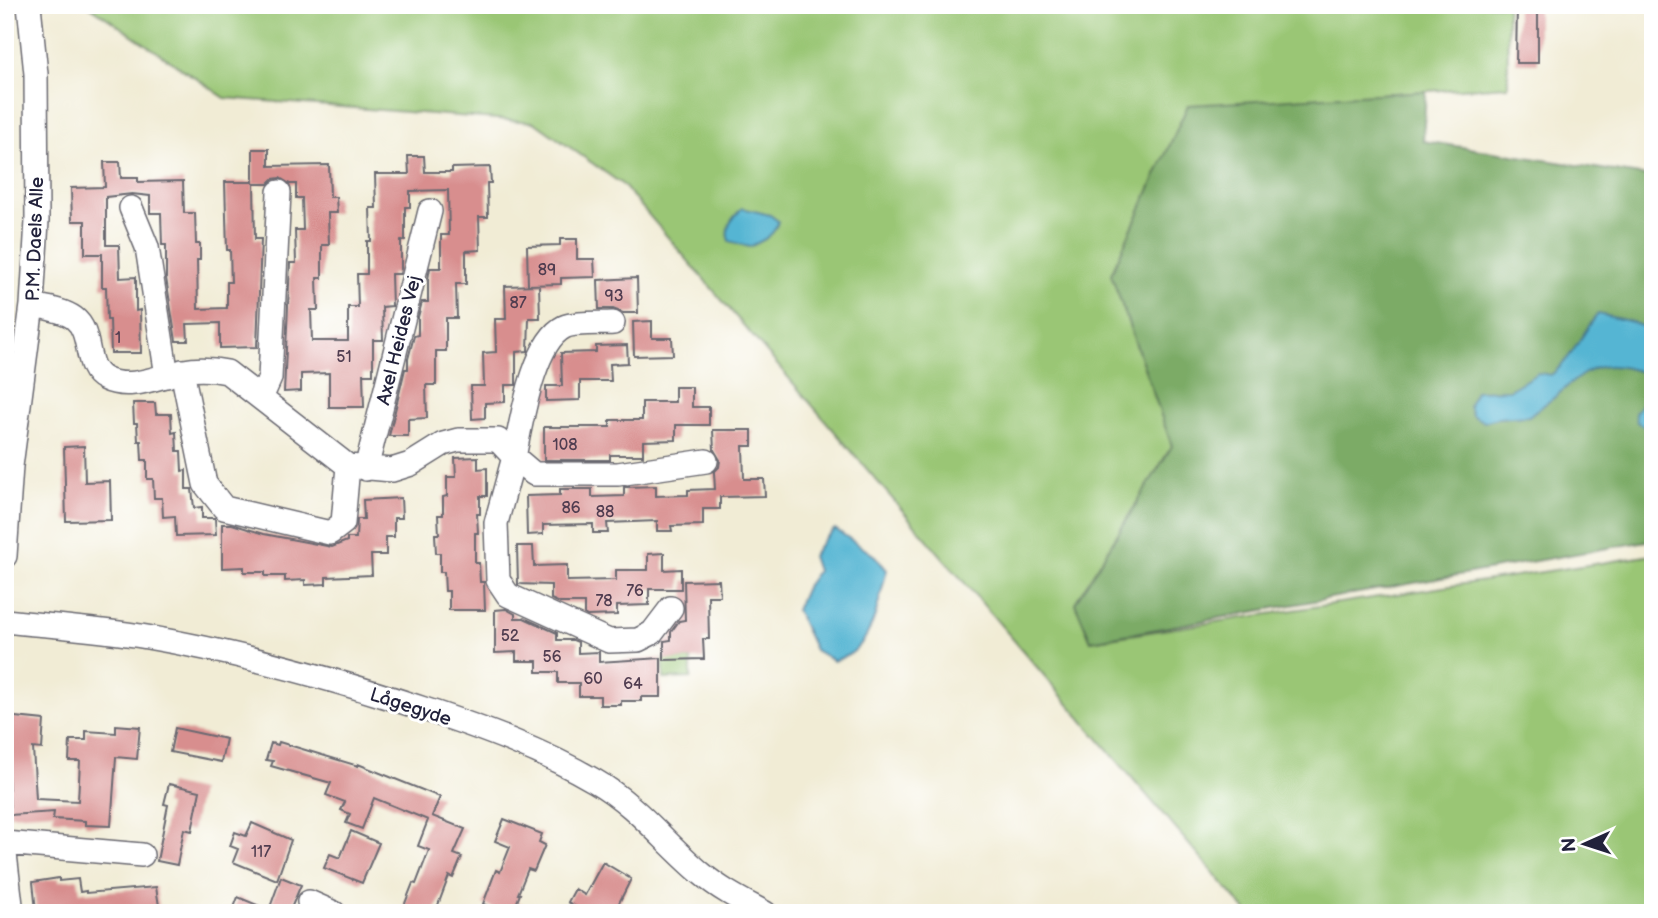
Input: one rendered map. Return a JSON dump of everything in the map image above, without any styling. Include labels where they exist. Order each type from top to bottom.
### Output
[{"type":"street","name":"P.M. Daels Alle","points":[[5,556],[8,466],[33,305],[37,221],[36,88],[29,5]]},
{"type":"street","points":[[262,396],[270,377],[279,192]]},
{"type":"street","name":"Axel Heides Vej","points":[[131,208],[147,247],[174,374],[205,484],[224,508],[330,533],[343,523],[430,211]]},
{"type":"street","points":[[33,305],[76,319],[87,338],[94,370],[102,378],[120,385],[208,368],[227,372],[357,468],[392,470],[411,464],[443,444],[458,440],[498,440],[534,474],[618,474],[706,461]]},
{"type":"street","points":[[613,323],[565,326],[548,341],[529,386],[496,523],[498,580],[508,594],[609,640],[638,640],[652,633],[671,608]]},
{"type":"street","name":"Lågegyde","points":[[5,621],[116,632],[216,651],[365,690],[483,730],[561,764],[609,789],[637,811],[704,876],[765,913]]},
{"type":"street","points":[[5,843],[142,855]]},
{"type":"street","points":[[5,854],[12,913]]},
{"type":"street","points":[[309,902],[334,913]]},
{"type":"green space","points":[[88,5],[1507,5],[1508,86],[1188,106],[1111,274],[1172,446],[1075,603],[1091,641],[1653,555],[1653,913],[1248,913],[623,185],[534,122],[225,98]]},
{"type":"green space","points":[[1426,91],[1423,141],[1653,177],[1653,540],[1091,641],[1075,603],[1172,446],[1111,274],[1188,105]]},
{"type":"green space","points":[[663,659],[691,659],[691,678],[664,679]]},
{"type":"water","points":[[742,208],[770,215],[778,221],[771,234],[749,247],[729,241],[728,236],[730,223]]},
{"type":"water","points":[[1598,314],[1629,321],[1653,331],[1653,432],[1637,422],[1635,413],[1646,398],[1644,385],[1650,382],[1644,373],[1614,366],[1603,366],[1583,374],[1529,416],[1497,418],[1484,422],[1472,415],[1469,406],[1475,391],[1509,390],[1538,373],[1551,375],[1571,354]]},
{"type":"water","points":[[835,529],[875,556],[887,570],[876,613],[867,635],[852,653],[834,661],[815,650],[796,610],[807,585],[817,571],[812,556]]},
{"type":"building","points":[[1517,5],[1538,5],[1538,63],[1516,63]]},
{"type":"building","points":[[253,149],[269,149],[269,166],[329,165],[330,197],[336,197],[337,213],[328,213],[329,245],[322,245],[322,278],[317,278],[318,310],[311,310],[312,341],[348,341],[348,307],[358,307],[357,274],[367,274],[367,241],[371,241],[370,208],[376,208],[375,174],[409,174],[408,156],[424,156],[425,172],[490,167],[491,183],[487,183],[488,217],[479,217],[480,250],[466,251],[466,284],[456,284],[457,318],[446,318],[446,351],[436,351],[436,385],[426,385],[427,418],[408,419],[408,436],[389,436],[405,369],[408,369],[414,336],[418,335],[418,317],[422,302],[428,302],[430,268],[441,268],[441,235],[449,235],[448,190],[410,191],[410,207],[405,207],[405,240],[401,241],[400,274],[391,274],[392,306],[382,307],[383,340],[373,340],[373,374],[363,374],[364,407],[329,407],[329,373],[301,374],[301,391],[284,392],[290,263],[296,263],[295,230],[303,230],[302,198],[296,198],[296,184],[290,184],[280,178],[273,179],[268,184],[254,184],[255,239],[261,239],[257,347],[220,348],[220,323],[187,324],[188,341],[176,341],[166,278],[166,245],[162,245],[161,213],[150,213],[150,196],[132,194],[106,197],[106,245],[119,245],[120,278],[136,277],[136,311],[140,310],[141,353],[111,353],[106,287],[102,287],[102,254],[85,254],[85,221],[72,221],[71,188],[105,187],[104,162],[120,162],[121,178],[138,178],[138,182],[183,181],[184,213],[195,213],[196,244],[200,244],[200,260],[197,260],[198,309],[227,308],[227,282],[231,282],[225,182],[253,182]]},
{"type":"building","points":[[560,239],[577,239],[577,259],[594,259],[595,277],[561,278],[561,284],[528,285],[527,246],[560,245]]},
{"type":"building","points":[[637,278],[638,313],[599,309],[598,280]]},
{"type":"building","points":[[539,285],[540,318],[529,318],[528,351],[516,352],[516,385],[505,385],[505,402],[485,403],[485,418],[472,419],[471,386],[484,386],[483,353],[496,352],[495,319],[506,319],[505,286]]},
{"type":"building","points":[[652,321],[652,338],[672,338],[673,355],[634,356],[633,322]]},
{"type":"building","points":[[627,345],[628,363],[610,364],[611,381],[580,381],[580,400],[546,401],[546,386],[562,386],[561,353],[596,352],[596,346]]},
{"type":"building","points":[[675,387],[692,387],[692,407],[709,407],[709,425],[676,425],[676,440],[643,441],[643,455],[610,455],[610,460],[544,460],[544,427],[610,427],[610,420],[642,420],[642,402],[675,402]]},
{"type":"building","points":[[133,403],[155,403],[156,414],[171,414],[172,433],[176,432],[177,451],[181,451],[182,471],[186,470],[186,489],[192,489],[194,508],[202,507],[202,518],[215,518],[216,535],[176,536],[175,516],[163,517],[162,498],[154,498],[153,479],[147,479],[147,460],[142,460],[141,441],[138,441],[137,423],[134,423]]},
{"type":"building","points":[[713,430],[752,430],[752,446],[743,446],[744,479],[764,479],[765,496],[720,497],[720,509],[703,509],[703,525],[671,526],[672,531],[657,531],[657,521],[607,523],[608,533],[593,533],[593,524],[543,525],[543,534],[527,535],[526,496],[560,495],[560,489],[592,489],[592,497],[624,496],[624,487],[656,486],[656,496],[688,495],[688,490],[715,489],[714,472],[719,467],[720,460],[714,450]]},
{"type":"building","points":[[84,446],[85,482],[110,481],[111,520],[66,521],[64,447]]},
{"type":"building","points":[[478,457],[478,469],[487,468],[487,496],[480,496],[478,533],[475,533],[475,563],[479,563],[480,582],[484,582],[485,610],[449,610],[449,591],[445,591],[444,572],[440,572],[440,553],[436,553],[438,515],[443,515],[447,477],[456,477],[455,458]]},
{"type":"building","points":[[401,498],[402,518],[394,518],[394,537],[386,537],[386,555],[371,555],[372,575],[326,577],[326,584],[305,585],[305,580],[285,581],[285,576],[244,572],[244,567],[222,568],[222,524],[332,547],[347,541],[347,538],[356,538],[357,519],[364,519],[363,500]]},
{"type":"building","points":[[517,546],[533,546],[534,566],[567,565],[567,581],[616,580],[616,570],[648,570],[648,554],[664,553],[664,570],[681,569],[681,589],[649,589],[649,605],[617,606],[617,615],[587,616],[584,614],[584,603],[560,603],[551,599],[551,585],[518,584]]},
{"type":"building","points":[[719,580],[720,596],[708,596],[709,639],[703,639],[704,659],[664,660],[664,641],[671,640],[671,632],[679,621],[685,620],[684,581]]},
{"type":"building","points":[[506,609],[515,614],[515,618],[524,618],[557,633],[557,640],[578,642],[578,653],[599,652],[599,662],[661,658],[661,697],[621,701],[621,705],[600,705],[600,696],[579,696],[579,683],[558,683],[558,672],[537,672],[537,661],[516,661],[516,652],[495,653],[495,610]]},
{"type":"building","points":[[5,716],[44,720],[42,749],[33,748],[36,799],[78,801],[80,761],[69,761],[70,740],[86,740],[86,731],[116,733],[116,725],[140,727],[137,759],[116,757],[111,826],[85,825],[85,821],[53,819],[54,812],[10,815]]},
{"type":"building","points":[[175,728],[226,739],[221,762],[170,752]]},
{"type":"building","points":[[279,742],[358,764],[440,797],[432,816],[465,829],[454,854],[462,857],[453,878],[449,876],[435,913],[420,913],[404,906],[429,850],[418,846],[428,820],[374,798],[362,829],[346,823],[350,814],[341,810],[345,802],[326,795],[331,783],[271,766],[273,761],[266,760],[271,743],[278,745]]},
{"type":"building","points":[[169,784],[200,791],[192,831],[184,829],[177,865],[157,861],[168,805],[164,804]]},
{"type":"building","points":[[504,819],[542,834],[539,842],[545,845],[534,871],[528,869],[517,902],[544,913],[491,913],[493,908],[483,904],[496,870],[500,872],[510,847],[495,841]]},
{"type":"building","points":[[252,823],[291,840],[277,880],[233,862],[238,849],[230,846],[235,832],[246,836]]},
{"type":"building","points":[[351,831],[379,843],[362,883],[324,868],[330,854],[340,858]]},
{"type":"building","points":[[603,862],[631,879],[614,913],[587,913],[568,902],[575,889],[585,895]]},
{"type":"building","points":[[281,877],[301,885],[289,913],[232,913],[238,897],[269,910]]},
{"type":"building","points":[[59,878],[59,881],[78,879],[80,892],[86,893],[156,887],[159,906],[134,909],[135,913],[80,913],[79,906],[36,911],[33,882]]}]
